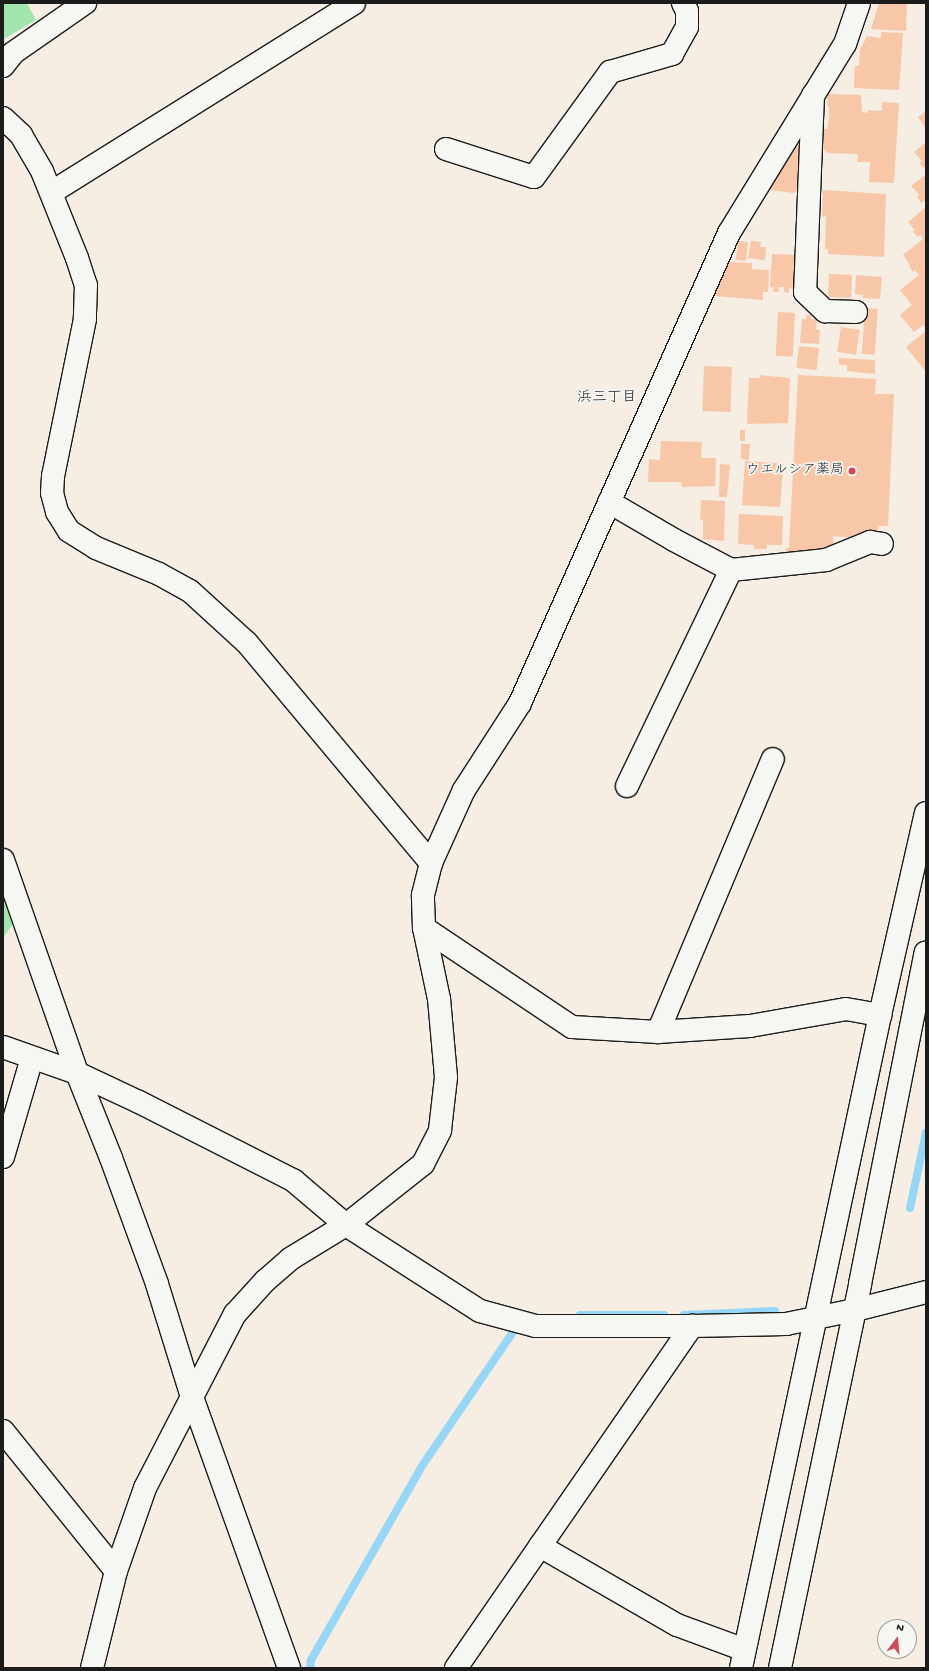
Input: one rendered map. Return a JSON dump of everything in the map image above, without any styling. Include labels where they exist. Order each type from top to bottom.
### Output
[{"type":"street","points":[[3,66],[12,52],[85,3]]},
{"type":"street","points":[[52,192],[354,3]]},
{"type":"street","points":[[446,149],[534,177],[610,72],[672,54],[687,27],[687,11],[683,3]]},
{"type":"street","points":[[92,1668],[116,1571],[146,1488],[235,1314],[265,1281],[290,1259],[346,1225],[423,1164],[440,1130],[446,1077],[439,999],[424,928],[423,895],[430,863],[464,790],[520,703],[729,233],[845,44],[859,3]]},
{"type":"street","points":[[813,94],[805,292],[825,311],[856,312]]},
{"type":"street","points":[[3,118],[21,135],[42,170],[52,192],[86,285],[85,319],[53,476],[52,493],[57,512],[69,531],[96,548],[159,574],[190,591],[247,643],[430,863]]},
{"type":"street","points":[[609,502],[674,540],[731,570],[826,560],[870,542],[882,544]]},
{"type":"street","points":[[627,786],[731,570]]},
{"type":"street","points":[[658,1032],[772,759]]},
{"type":"street","points":[[540,1546],[676,1625],[743,1659],[880,1015],[926,813]]},
{"type":"street","points":[[3,860],[77,1073],[111,1158],[157,1284],[192,1397],[289,1668]]},
{"type":"street","points":[[424,928],[572,1027],[658,1032],[750,1026],[846,1009],[880,1015]]},
{"type":"street","points":[[780,1668],[855,1310],[926,952]]},
{"type":"street","points":[[3,1047],[77,1073],[139,1102],[293,1180],[346,1225],[480,1311],[536,1326],[692,1326],[786,1324],[855,1310],[926,1292]]},
{"type":"street","points":[[3,1157],[32,1058]]},
{"type":"street","points":[[456,1668],[692,1326]]},
{"type":"street","points":[[3,1431],[116,1571]]},
{"type":"green space","points":[[3,3],[27,3],[36,20],[4,39],[6,51],[3,55]]},
{"type":"green space","points":[[3,895],[13,924],[3,938]]},
{"type":"building","points":[[879,3],[907,3],[906,31],[871,29]]},
{"type":"building","points":[[881,32],[903,33],[899,90],[854,88],[855,66],[859,66],[860,50],[867,36],[881,38]]},
{"type":"building","points":[[828,94],[861,95],[862,112],[868,113],[868,110],[882,111],[882,102],[899,103],[894,183],[869,182],[870,162],[857,162],[858,154],[827,153],[823,148],[824,129],[827,129],[829,119],[829,106],[827,106]]},
{"type":"building","points":[[926,111],[926,131],[918,117]]},
{"type":"building","points":[[794,141],[801,144],[797,154],[803,157],[800,185],[795,193],[769,190],[766,188]]},
{"type":"building","points":[[926,142],[926,166],[924,168],[919,163],[922,161],[914,152]]},
{"type":"building","points":[[926,174],[926,204],[924,201],[921,203],[917,197],[919,195],[911,186]]},
{"type":"building","points":[[823,190],[886,194],[884,257],[828,254],[828,249],[825,250],[826,216],[822,217]]},
{"type":"building","points":[[926,207],[926,329],[923,325],[914,332],[900,315],[912,305],[900,290],[919,275],[915,270],[913,272],[903,255],[923,239],[920,235],[918,237],[913,232],[915,230],[908,222]]},
{"type":"building","points":[[738,241],[748,242],[746,261],[736,260]]},
{"type":"building","points":[[751,241],[761,242],[760,247],[766,247],[765,260],[748,258]]},
{"type":"building","points":[[772,254],[796,255],[794,289],[789,288],[789,293],[784,292],[784,287],[779,287],[778,292],[773,292],[774,288],[770,287]]},
{"type":"building","points":[[725,262],[752,263],[752,269],[769,270],[768,292],[763,292],[763,300],[715,296],[715,293],[711,293]]},
{"type":"building","points":[[829,274],[852,275],[851,298],[828,297]]},
{"type":"building","points":[[856,275],[882,277],[880,299],[863,298],[863,295],[855,294]]},
{"type":"building","points":[[865,308],[878,309],[875,355],[862,354]]},
{"type":"building","points":[[778,312],[795,313],[793,357],[776,356]]},
{"type":"building","points":[[806,315],[811,315],[811,319],[817,319],[816,330],[820,330],[819,344],[800,343],[802,319],[806,319]]},
{"type":"building","points":[[841,327],[860,330],[856,355],[837,352]]},
{"type":"building","points":[[926,331],[926,372],[906,347]]},
{"type":"building","points":[[799,346],[819,348],[817,370],[797,368]]},
{"type":"building","points":[[839,358],[875,360],[875,374],[847,371],[847,365],[839,365]]},
{"type":"building","points":[[704,366],[732,367],[730,412],[702,411]]},
{"type":"building","points":[[760,375],[790,378],[788,423],[747,424],[749,378],[760,378]]},
{"type":"building","points":[[798,375],[876,379],[875,394],[894,394],[888,526],[878,526],[878,535],[863,539],[833,536],[833,544],[826,550],[816,549],[816,552],[785,558],[786,548],[789,548]]},
{"type":"building","points":[[740,430],[745,430],[745,441],[740,441]]},
{"type":"building","points":[[661,441],[702,442],[701,458],[716,458],[715,486],[682,487],[681,482],[648,482],[649,459],[660,460]]},
{"type":"building","points":[[741,444],[750,444],[749,460],[741,459]]},
{"type":"building","points":[[745,461],[777,463],[778,467],[783,467],[780,507],[742,505]]},
{"type":"building","points":[[720,464],[730,465],[727,497],[719,497]]},
{"type":"building","points":[[701,500],[725,501],[724,541],[703,539],[703,520],[700,519]]},
{"type":"building","points":[[739,514],[783,516],[782,545],[767,545],[767,549],[754,549],[754,545],[738,544]]},
{"type":"waterway","points":[[910,1208],[926,1133]]},
{"type":"waterway","points":[[684,1315],[775,1311]]},
{"type":"waterway","points":[[580,1315],[664,1315]]},
{"type":"waterway","points":[[310,1668],[311,1660],[424,1463],[515,1329]]},
{"type":"place","name":"ウエルシア薬局","points":[[852,471]]},
{"type":"district","name":"浜三丁目","points":[[607,399]]}]
